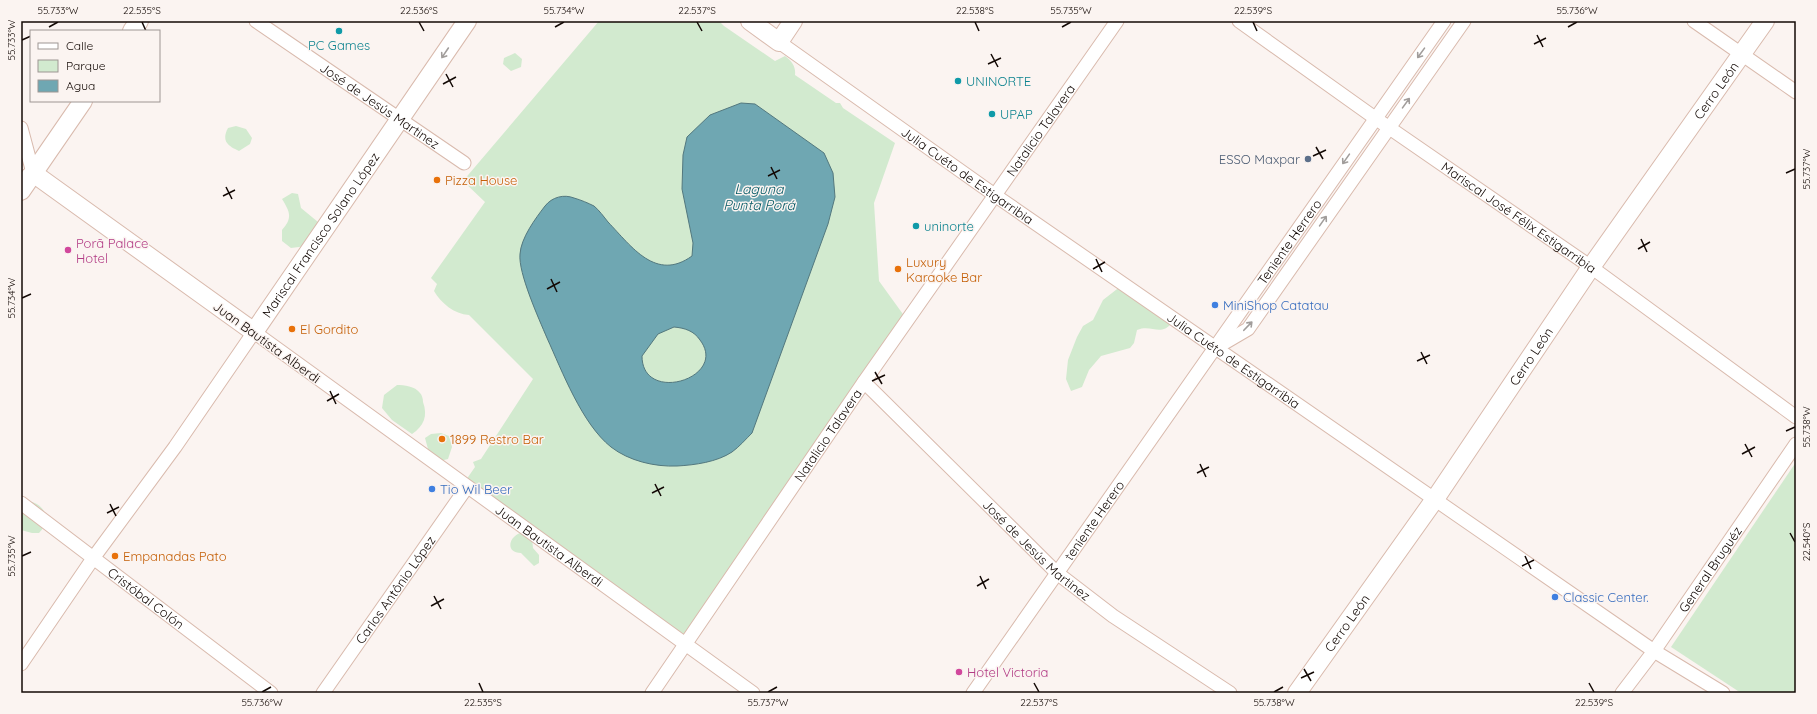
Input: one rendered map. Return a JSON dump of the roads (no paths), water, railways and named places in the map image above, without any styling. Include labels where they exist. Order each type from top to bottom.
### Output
[{"type":"street","points":[[133,30],[139,21]]},
{"type":"street","name":"José de Jesús Martinez","points":[[256,21],[464,163]]},
{"type":"street","name":"Mariscal Francisco Solano López","points":[[21,664],[94,557],[175,447],[467,21]]},
{"type":"street","name":"Julia Cuéto de Estigarribia","points":[[750,21],[996,196],[1215,348],[1654,651],[1722,693]]},
{"type":"street","points":[[779,42],[793,21]]},
{"type":"street","name":"Natalicio Talavera","points":[[652,693],[864,382],[996,196],[1117,21]]},
{"type":"street","name":"Mariscal José Félix Estigarribia","points":[[1239,21],[1375,118],[1591,267],[1796,417]]},
{"type":"street","name":"Teniente Herrero","points":[[1445,21],[1462,25],[1248,329],[1215,348],[1375,118],[1445,21]]},
{"type":"street","points":[[1694,21],[1796,92]]},
{"type":"street","name":"Cerro León","points":[[1297,693],[1435,499],[1591,267],[1765,21]]},
{"type":"street","points":[[21,191],[27,176],[82,102]]},
{"type":"street","points":[[21,128],[27,176]]},
{"type":"street","name":"Juan Bautista Alberdi","points":[[27,176],[254,332],[753,693]]},
{"type":"street","name":"teniente Herero","points":[[973,693],[1215,348]]},
{"type":"street","name":"José de Jesús Martinez","points":[[864,382],[1057,573],[1113,616],[1230,693]]},
{"type":"street","name":"General Bruguéz","points":[[1622,693],[1654,651],[1796,444]]},
{"type":"street","name":"Carlos Antônio López","points":[[323,693],[467,487]]},
{"type":"street","name":"Cristóbal Colón","points":[[21,503],[271,693]]},
{"type":"water","name":"Laguna Punta Porá","points":[[741,103],[755,104],[824,153],[833,173],[835,197],[828,224],[752,433],[732,452],[713,461],[677,466],[651,464],[626,456],[611,447],[591,425],[582,411],[559,366],[530,296],[520,262],[521,248],[529,229],[545,206],[555,198],[566,196],[594,206],[626,242],[646,258],[656,263],[667,265],[679,263],[692,256],[693,243],[682,189],[683,155],[687,137],[710,115]],"holes":[[[674,327],[685,329],[698,337],[706,354],[703,365],[694,375],[682,381],[668,382],[655,380],[646,371],[642,356],[658,334]]]},
{"type":"place","name":"PC Games","points":[[339,31]]},
{"type":"place","name":"UNINORTE","points":[[958,81]]},
{"type":"place","name":"UPAP","points":[[992,114]]},
{"type":"place","name":"ESSO Maxpar","points":[[1308,159]]},
{"type":"place","name":"Pizza House","points":[[437,180]]},
{"type":"place","name":"uninorte","points":[[916,226]]},
{"type":"place","name":"Porã Palace Hotel","points":[[68,250]]},
{"type":"place","name":"Luxury Karaoke Bar","points":[[898,269]]},
{"type":"place","name":"MiniShop Catatau","points":[[1215,305]]},
{"type":"place","name":"El Gordito","points":[[292,329]]},
{"type":"place","name":"1899 Restro Bar","points":[[442,439]]},
{"type":"place","name":"Tio Wil Beer","points":[[432,489]]},
{"type":"place","name":"Empanadas Pato","points":[[115,556]]},
{"type":"place","name":"Classic Center.","points":[[1555,597]]},
{"type":"place","name":"Hotel Victoria","points":[[959,672]]}]
